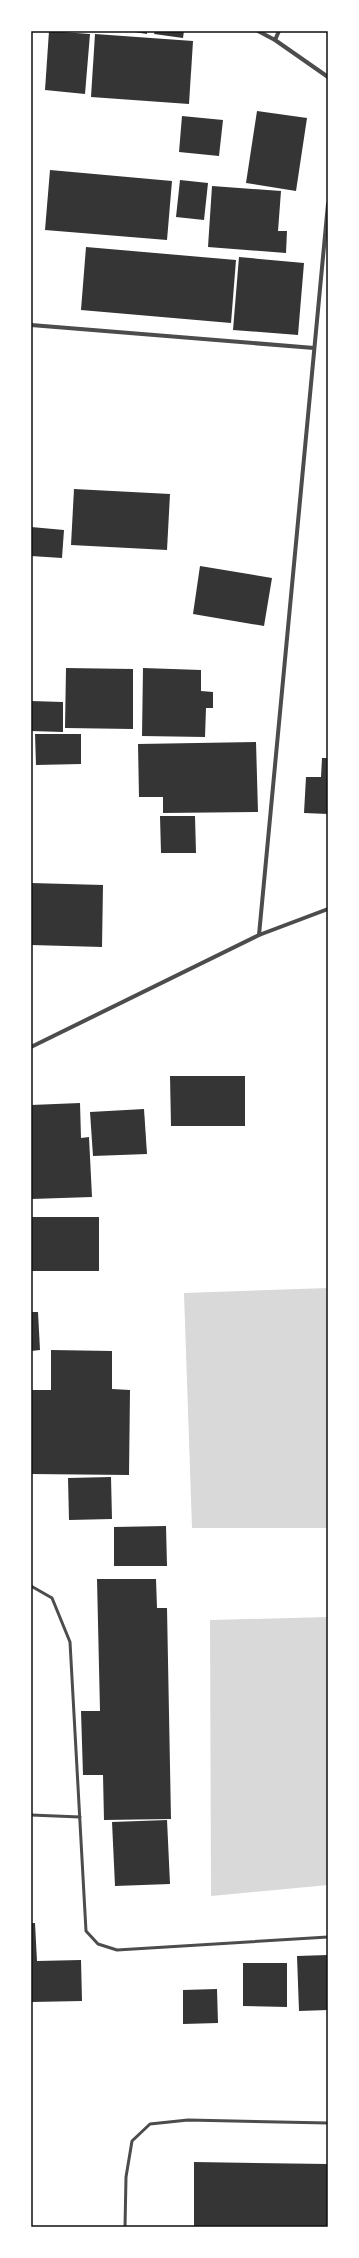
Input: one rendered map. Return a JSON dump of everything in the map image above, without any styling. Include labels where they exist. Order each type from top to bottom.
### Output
[{"type":"street","points":[[258,31],[275,40],[328,77]]},
{"type":"street","points":[[275,40],[279,31]]},
{"type":"street","points":[[259,935],[328,204]]},
{"type":"street","points":[[31,325],[314,348]]},
{"type":"street","points":[[31,1047],[259,935],[328,910]]},
{"type":"lane","points":[[31,1586],[52,1598],[70,1642],[86,1931],[98,1944],[117,1950],[328,1937]]},
{"type":"lane","points":[[31,1815],[80,1817]]},
{"type":"lane","points":[[125,2227],[126,2178],[132,2141],[150,2124],[188,2120],[328,2123]]},
{"type":"shaded area","points":[[328,1288],[328,1528],[192,1528],[184,1293]]},
{"type":"shaded area","points":[[328,1617],[328,1885],[211,1896],[210,1620]]},
{"type":"building","points":[[49,31],[90,34],[85,94],[45,90]]},
{"type":"building","points":[[128,31],[147,31],[147,34]]},
{"type":"building","points":[[155,31],[184,31],[183,38],[154,34]]},
{"type":"building","points":[[95,34],[193,41],[189,104],[91,97]]},
{"type":"building","points":[[257,111],[307,118],[296,191],[246,183]]},
{"type":"building","points":[[182,116],[223,120],[219,156],[179,152]]},
{"type":"building","points":[[50,170],[172,181],[167,240],[45,230]]},
{"type":"building","points":[[180,180],[208,183],[204,220],[176,217]]},
{"type":"building","points":[[212,186],[281,191],[278,231],[287,231],[286,253],[208,247]]},
{"type":"building","points":[[86,247],[236,260],[231,323],[81,310]]},
{"type":"building","points":[[239,257],[304,263],[298,335],[233,330]]},
{"type":"building","points":[[74,489],[170,494],[167,550],[71,545]]},
{"type":"building","points":[[31,527],[64,530],[62,558],[31,556]]},
{"type":"building","points":[[200,566],[272,578],[264,626],[193,614]]},
{"type":"building","points":[[66,668],[133,669],[133,729],[65,728]]},
{"type":"building","points":[[143,668],[201,670],[201,691],[213,692],[213,708],[206,708],[205,737],[142,736]]},
{"type":"building","points":[[31,701],[63,702],[63,732],[31,731]]},
{"type":"building","points":[[35,734],[81,734],[81,764],[36,765]]},
{"type":"building","points":[[256,742],[258,812],[163,813],[163,797],[139,797],[138,744]]},
{"type":"building","points":[[322,758],[328,758],[328,814],[304,813],[306,777],[321,777]]},
{"type":"building","points":[[160,816],[195,816],[196,853],[161,853]]},
{"type":"building","points":[[31,883],[103,885],[102,947],[31,945]]},
{"type":"building","points":[[170,1076],[245,1076],[245,1126],[171,1126]]},
{"type":"building","points":[[80,1103],[81,1138],[89,1137],[92,1197],[31,1199],[31,1105]]},
{"type":"building","points":[[144,1109],[147,1154],[93,1156],[90,1112]]},
{"type":"building","points":[[31,1217],[99,1217],[99,1271],[31,1271]]},
{"type":"building","points":[[31,1312],[38,1312],[40,1350],[31,1351]]},
{"type":"building","points":[[51,1350],[112,1351],[112,1389],[130,1390],[129,1475],[31,1474],[31,1390],[51,1390]]},
{"type":"building","points":[[111,1477],[112,1519],[69,1520],[68,1478]]},
{"type":"building","points":[[166,1526],[167,1566],[114,1566],[114,1527]]},
{"type":"building","points":[[97,1579],[156,1579],[157,1608],[167,1608],[171,1819],[104,1820],[103,1775],[83,1775],[81,1711],[100,1711]]},
{"type":"building","points":[[167,1820],[170,1884],[115,1886],[112,1822]]},
{"type":"building","points":[[31,1923],[35,1923],[37,1961],[81,1960],[82,2001],[31,2002]]},
{"type":"building","points":[[328,1955],[328,2010],[299,2011],[297,1956]]},
{"type":"building","points":[[243,1963],[287,1963],[287,2007],[243,2006]]},
{"type":"building","points":[[217,1989],[218,2023],[183,2024],[183,1990]]},
{"type":"building","points":[[194,2162],[328,2164],[328,2227],[194,2227]]}]
